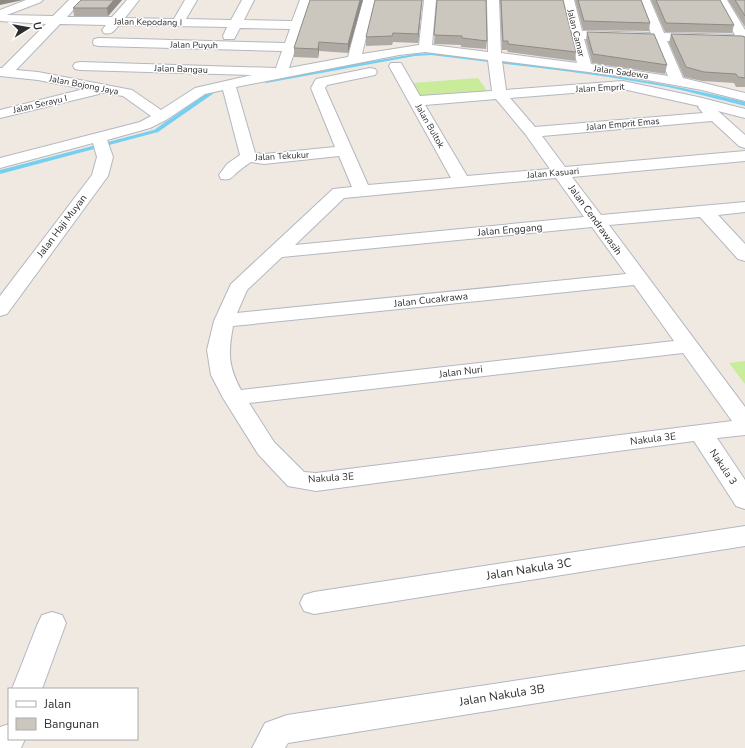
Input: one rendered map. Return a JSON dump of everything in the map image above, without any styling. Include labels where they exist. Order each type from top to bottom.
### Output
[{"type":"street","points":[[0,15],[37,0]]},
{"type":"street","points":[[4,74],[76,0]]},
{"type":"street","points":[[66,83],[133,0]]},
{"type":"street","points":[[178,23],[191,0]]},
{"type":"street","points":[[225,45],[248,0]]},
{"type":"street","points":[[281,72],[306,0]]},
{"type":"street","points":[[354,60],[369,0]]},
{"type":"street","points":[[425,48],[430,0]]},
{"type":"street","name":"Jalan Cendrawasih","points":[[493,0],[495,63],[500,95],[531,132],[745,424]]},
{"type":"street","name":"Jalan Camar","points":[[568,0],[584,67]]},
{"type":"street","points":[[644,0],[677,80]]},
{"type":"street","points":[[577,35],[745,40],[734,12],[721,0]]},
{"type":"street","name":"Jalan Kepodang I","points":[[0,15],[5,19],[297,25]]},
{"type":"street","name":"Jalan Puyuh","points":[[99,42],[289,47]]},
{"type":"street","points":[[0,163],[101,144],[161,118],[200,91],[229,87],[281,72],[354,60],[399,50],[425,48],[495,63],[623,85]]},
{"type":"street","points":[[441,63],[495,63]]},
{"type":"street","name":"Jalan Sadewa","points":[[495,63],[584,67],[677,80],[745,97]]},
{"type":"street","points":[[362,191],[318,88],[321,82],[403,65],[416,101]]},
{"type":"street","name":"Jalan Bangau","points":[[80,66],[281,72]]},
{"type":"street","name":"Jalan Bojong Jaya","points":[[4,74],[38,76],[66,83],[127,93],[140,101],[161,118]]},
{"type":"street","name":"Jalan Emprit","points":[[500,95],[623,85],[698,101],[745,114]]},
{"type":"street","name":"Jalan Tekukur","points":[[229,87],[248,157],[264,158],[345,151]]},
{"type":"street","name":"Jalan Serayu I","points":[[0,114],[103,89]]},
{"type":"street","name":"Jalan Bultok","points":[[462,182],[416,101],[500,95]]},
{"type":"street","points":[[698,101],[745,143]]},
{"type":"street","name":"Jalan Emprit Emas","points":[[531,132],[716,116]]},
{"type":"street","name":"Jalan Haji Muyan","points":[[0,310],[100,176],[105,164],[101,144]]},
{"type":"street","name":"Jalan Kasuari","points":[[362,191],[745,156]]},
{"type":"street","points":[[227,175],[232,167],[248,157]]},
{"type":"street","name":"Nakula 3E","points":[[362,191],[339,193],[275,252],[238,288],[224,321],[218,350],[222,375],[234,398],[266,448],[297,480],[316,482],[745,427]]},
{"type":"street","name":"Jalan Enggang","points":[[275,252],[745,207]]},
{"type":"street","points":[[705,211],[745,255]]},
{"type":"street","name":"Jalan Cucakrawa","points":[[224,321],[638,279]]},
{"type":"street","name":"Jalan Nuri","points":[[234,398],[688,346]]},
{"type":"street","name":"Nakula 3","points":[[700,433],[745,500]]},
{"type":"street","name":"Jalan Nakula 3C","points":[[314,603],[745,536]]},
{"type":"street","points":[[27,688],[52,623]]},
{"type":"street","name":"Jalan Nakula 3B","points":[[268,748],[276,733],[287,729],[745,658]]},
{"type":"green space","points":[[478,78],[488,92],[421,97],[413,83]]},
{"type":"green space","points":[[745,361],[745,384],[729,363]]},
{"type":"building","points":[[81,0],[114,0],[107,8],[73,8]]},
{"type":"building","points":[[310,0],[360,0],[348,44],[319,42],[318,49],[294,48]]},
{"type":"building","points":[[375,0],[422,0],[418,34],[393,33],[392,36],[366,37]]},
{"type":"building","points":[[437,0],[486,0],[487,41],[462,38],[462,36],[434,35]]},
{"type":"building","points":[[501,0],[563,0],[576,52],[508,44],[508,41],[503,41]]},
{"type":"building","points":[[578,0],[641,0],[650,23],[584,21]]},
{"type":"building","points":[[656,0],[720,0],[734,25],[666,23]]},
{"type":"building","points":[[735,0],[745,0],[745,16]]},
{"type":"building","points":[[587,32],[654,34],[667,65],[593,54]]},
{"type":"building","points":[[671,34],[745,37],[745,78],[738,77],[736,74],[704,72],[686,67]]},
{"type":"waterway","points":[[266,81],[415,55],[431,54],[629,79],[707,94],[745,104]]},
{"type":"waterway","points":[[0,172],[156,131],[215,90],[223,88]]}]
